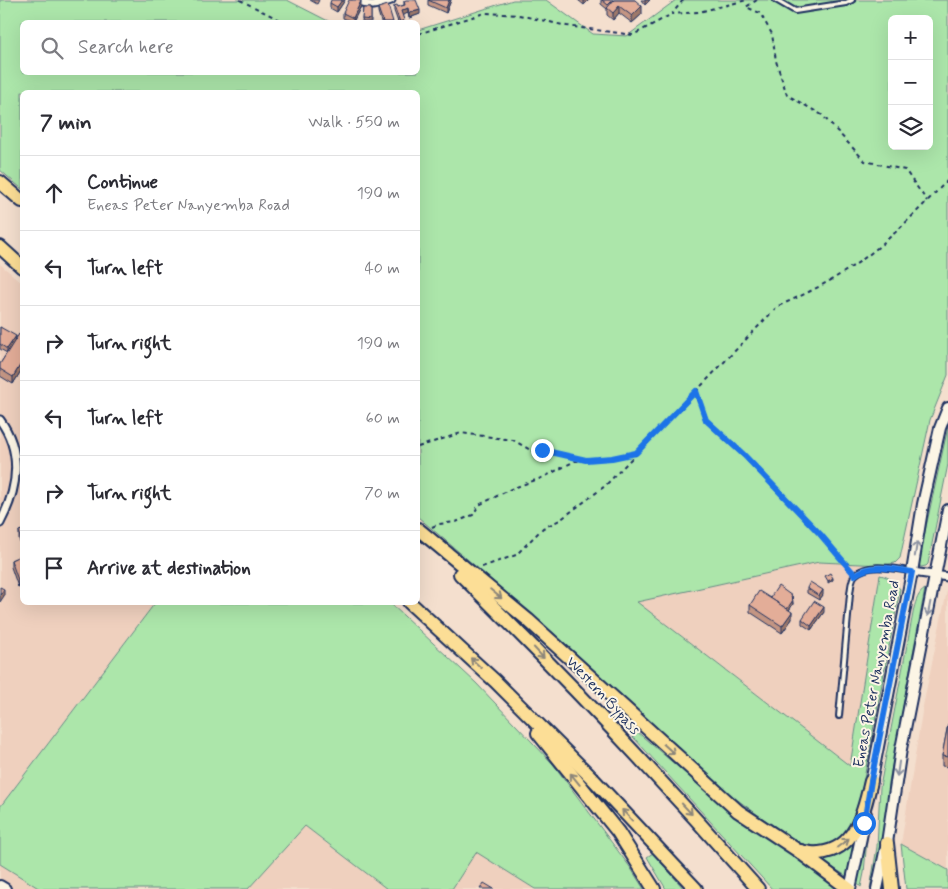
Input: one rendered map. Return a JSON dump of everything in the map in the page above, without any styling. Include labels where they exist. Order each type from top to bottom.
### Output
[{"type":"highway","points":[[0,182],[20,199]]},
{"type":"highway","points":[[0,247],[20,265]]},
{"type":"highway","points":[[420,533],[528,620],[738,810],[797,850],[849,889]]},
{"type":"highway","name":"Western Bypass","points":[[420,533],[520,632],[708,832],[758,889]]},
{"type":"highway","points":[[412,605],[495,681],[592,778],[696,889]]},
{"type":"highway","points":[[495,681],[618,832],[654,889]]},
{"type":"highway","points":[[797,850],[817,854],[834,850],[847,842],[853,834],[865,807],[871,781]]},
{"type":"highway","points":[[887,843],[892,889]]},
{"type":"main road","name":"Eneas Peter Nanyemba Road","points":[[849,889],[869,801],[871,781],[912,572],[923,504],[940,428],[948,408]]},
{"type":"main road","points":[[877,889],[887,843],[901,749],[948,510]]},
{"type":"main road","points":[[0,886],[5,889]]},
{"type":"street","points":[[356,0],[362,4],[373,6],[390,0]]},
{"type":"street","points":[[0,420],[14,448],[16,468],[13,494],[0,523]]},
{"type":"street","points":[[912,572],[948,578]]},
{"type":"lane","points":[[776,0],[795,11],[852,0]]},
{"type":"lane","points":[[840,716],[850,594],[855,575],[868,568],[885,568],[912,572]]},
{"type":"path","points":[[240,0],[280,20]]},
{"type":"path","points":[[672,14],[683,0]]},
{"type":"path","points":[[420,33],[484,13],[519,15],[567,26],[634,34],[672,14],[699,12],[748,0]]},
{"type":"path","points":[[757,0],[746,7],[760,13],[772,34],[776,61],[787,95],[822,115],[865,161],[905,170],[927,201]]},
{"type":"path","points":[[469,572],[516,555],[543,528],[560,520],[605,486],[778,306],[812,291],[854,266],[892,235],[948,180]]},
{"type":"path","points":[[696,391],[706,420],[744,455],[820,534],[855,575]]},
{"type":"path","points":[[420,445],[461,433],[513,440],[532,451],[542,450],[586,460]]},
{"type":"path","points":[[420,530],[439,524],[456,522],[473,515],[479,505],[544,477],[575,461],[612,458],[636,453]]},
{"type":"shaded area","points":[[0,264],[20,281],[20,605],[153,605],[0,807]]},
{"type":"shaded area","points":[[819,562],[882,565],[850,766],[637,602]]},
{"type":"shaded area","points":[[948,586],[948,870],[901,844],[923,706]]},
{"type":"shaded area","points":[[305,826],[387,889],[248,889]]},
{"type":"shaded area","points":[[476,851],[535,889],[452,889]]},
{"type":"shaded area","points":[[0,864],[40,889],[0,889]]},
{"type":"green space","points":[[0,0],[287,0],[326,20],[20,20],[20,75],[420,75],[420,29],[513,0],[546,0],[593,34],[627,36],[676,0],[948,0],[948,375],[930,420],[900,558],[895,563],[882,565],[819,562],[637,602],[850,766],[880,575],[889,578],[896,584],[900,589],[862,789],[855,815],[844,835],[828,844],[815,846],[803,844],[751,810],[730,794],[557,636],[420,519],[420,90],[20,90],[20,187],[0,170]]},
{"type":"green space","points":[[948,427],[948,464],[928,564],[921,567],[918,563]]},
{"type":"green space","points":[[925,589],[889,782],[885,830],[873,889],[870,889],[877,847],[880,787],[914,608],[919,595]]},
{"type":"green space","points":[[153,605],[392,605],[476,683],[553,764],[630,867],[644,889],[535,889],[476,852],[452,889],[387,889],[305,826],[248,889],[40,889],[0,864],[0,807]]},
{"type":"green space","points":[[628,724],[728,810],[841,889],[772,889],[624,727]]},
{"type":"green space","points":[[868,827],[864,873],[861,887],[855,882]]},
{"type":"green space","points":[[854,843],[848,877],[819,859],[835,857]]},
{"type":"green space","points":[[901,844],[948,870],[948,889],[906,889]]},
{"type":"green space","points":[[653,853],[684,889],[666,889],[647,857]]},
{"type":"building","points":[[331,0],[342,0],[337,7],[330,3]]},
{"type":"building","points":[[349,0],[361,1],[353,18],[343,13]]},
{"type":"building","points":[[416,0],[420,10],[409,13],[408,8],[401,11],[404,20],[399,20],[394,6],[405,5],[404,1]]},
{"type":"building","points":[[428,0],[449,0],[446,8]]},
{"type":"building","points":[[602,0],[613,0],[608,5]]},
{"type":"building","points":[[614,0],[635,0],[642,6],[632,16],[619,6],[613,13],[607,8]]},
{"type":"building","points":[[388,5],[392,20],[382,20],[378,8]]},
{"type":"building","points":[[363,8],[371,8],[371,20],[362,19]]},
{"type":"building","points":[[0,327],[16,336],[7,349],[0,344]]},
{"type":"building","points":[[19,334],[20,365],[13,377],[0,369],[0,364]]},
{"type":"building","points":[[20,556],[20,579],[18,580],[11,560]]},
{"type":"building","points":[[830,573],[833,578],[828,581],[825,576]]},
{"type":"building","points":[[810,582],[823,590],[819,596],[807,588]]},
{"type":"building","points":[[778,586],[792,596],[793,600],[787,609],[770,598]]},
{"type":"building","points":[[0,587],[4,589],[0,595]]},
{"type":"building","points":[[759,591],[792,612],[782,626],[750,605]]},
{"type":"building","points":[[814,601],[824,607],[811,626],[802,619]]},
{"type":"building","points":[[948,724],[948,757],[942,756]]},
{"type":"building","points":[[484,883],[494,889],[480,889]]},
{"type":"route","points":[[542,450],[586,460],[612,458],[636,453],[696,391],[706,420],[744,455],[820,534],[855,575],[868,568],[885,568],[912,572],[864,823]]}]
